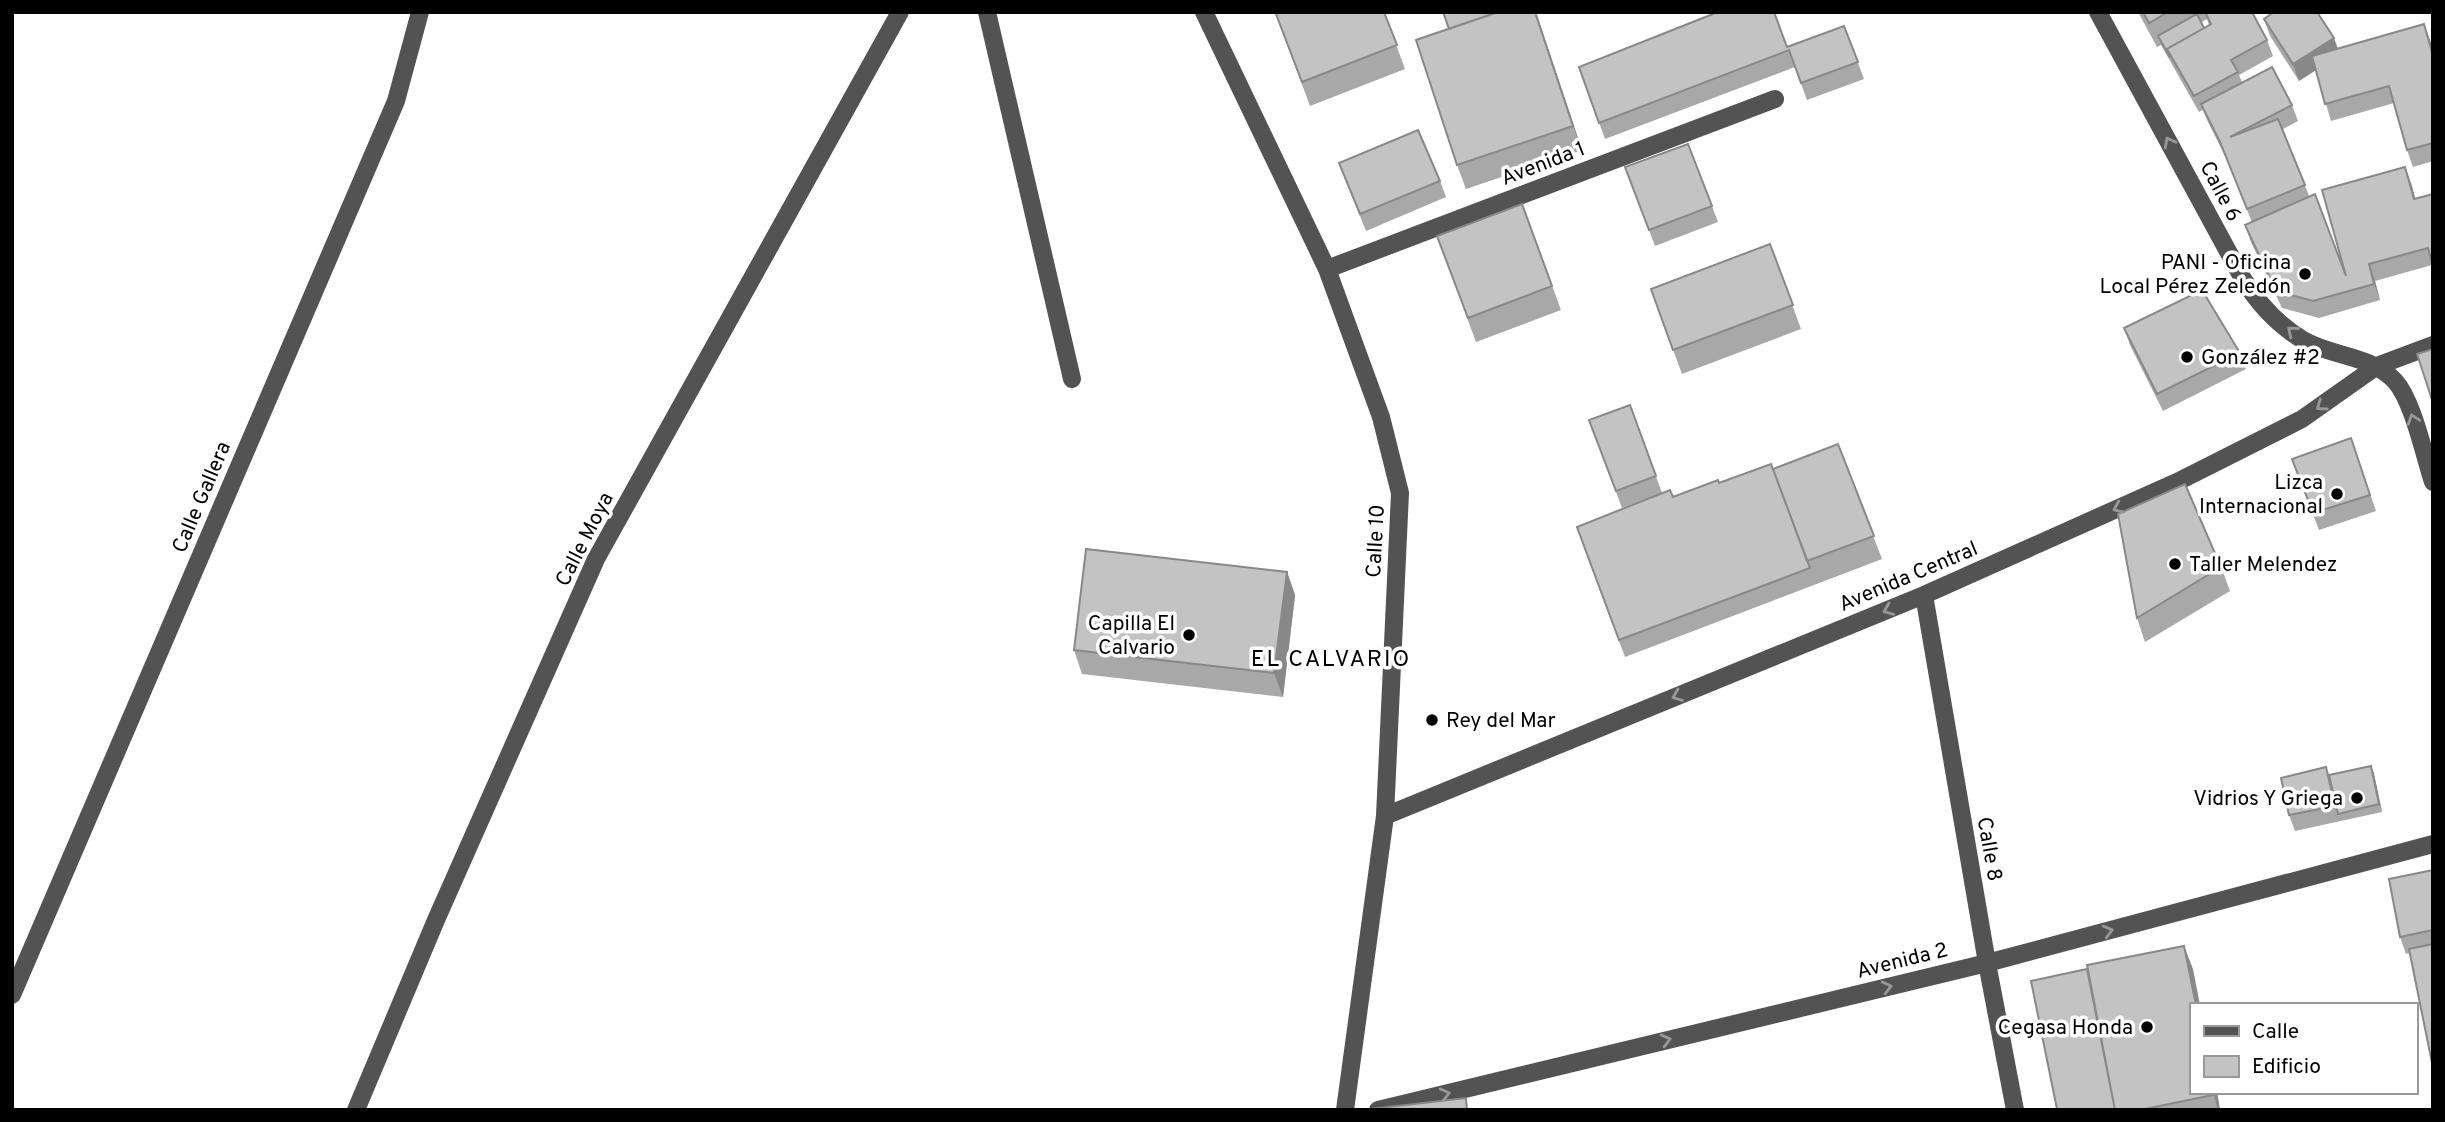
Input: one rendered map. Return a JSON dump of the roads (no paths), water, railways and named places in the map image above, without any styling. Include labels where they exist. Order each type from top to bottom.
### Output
[{"type":"street","name":"Calle Gallera","points":[[12,995],[396,101],[420,12]]},
{"type":"street","name":"Calle Moya","points":[[356,1110],[596,559],[901,12]]},
{"type":"street","points":[[987,12],[1072,379]]},
{"type":"street","name":"Calle 10","points":[[1204,12],[1327,269],[1381,417],[1400,493],[1384,816],[1345,1110]]},
{"type":"street","name":"Calle 6","points":[[2098,12],[2243,279],[2260,305],[2304,340],[2377,366],[2396,382],[2408,402],[2433,482]]},
{"type":"street","name":"Avenida 1","points":[[1327,269],[1775,99]]},
{"type":"street","name":"Avenida Central","points":[[1384,816],[1924,595],[2177,482],[2302,419],[2377,366],[2433,345]]},
{"type":"street","name":"Calle 8","points":[[1924,595],[2015,1110]]},
{"type":"street","name":"Avenida 2","points":[[1378,1110],[1987,963],[2433,844]]},
{"type":"place","name":"PANI - Oficina Local Pérez Zeledón","points":[[2305,274]]},
{"type":"place","name":"González #2","points":[[2187,357]]},
{"type":"place","name":"Lizca Internacional","points":[[2337,494]]},
{"type":"place","name":"Taller Melendez","points":[[2175,564]]},
{"type":"place","name":"Capilla El Calvario","points":[[1189,635]]},
{"type":"place","name":"Rey del Mar","points":[[1432,720]]},
{"type":"place","name":"Vidrios Y Griega","points":[[2357,798]]},
{"type":"place","name":"Cegasa Honda","points":[[2147,1027]]},
{"type":"district","name":"EL CALVARIO","points":[[1331,658]]}]
